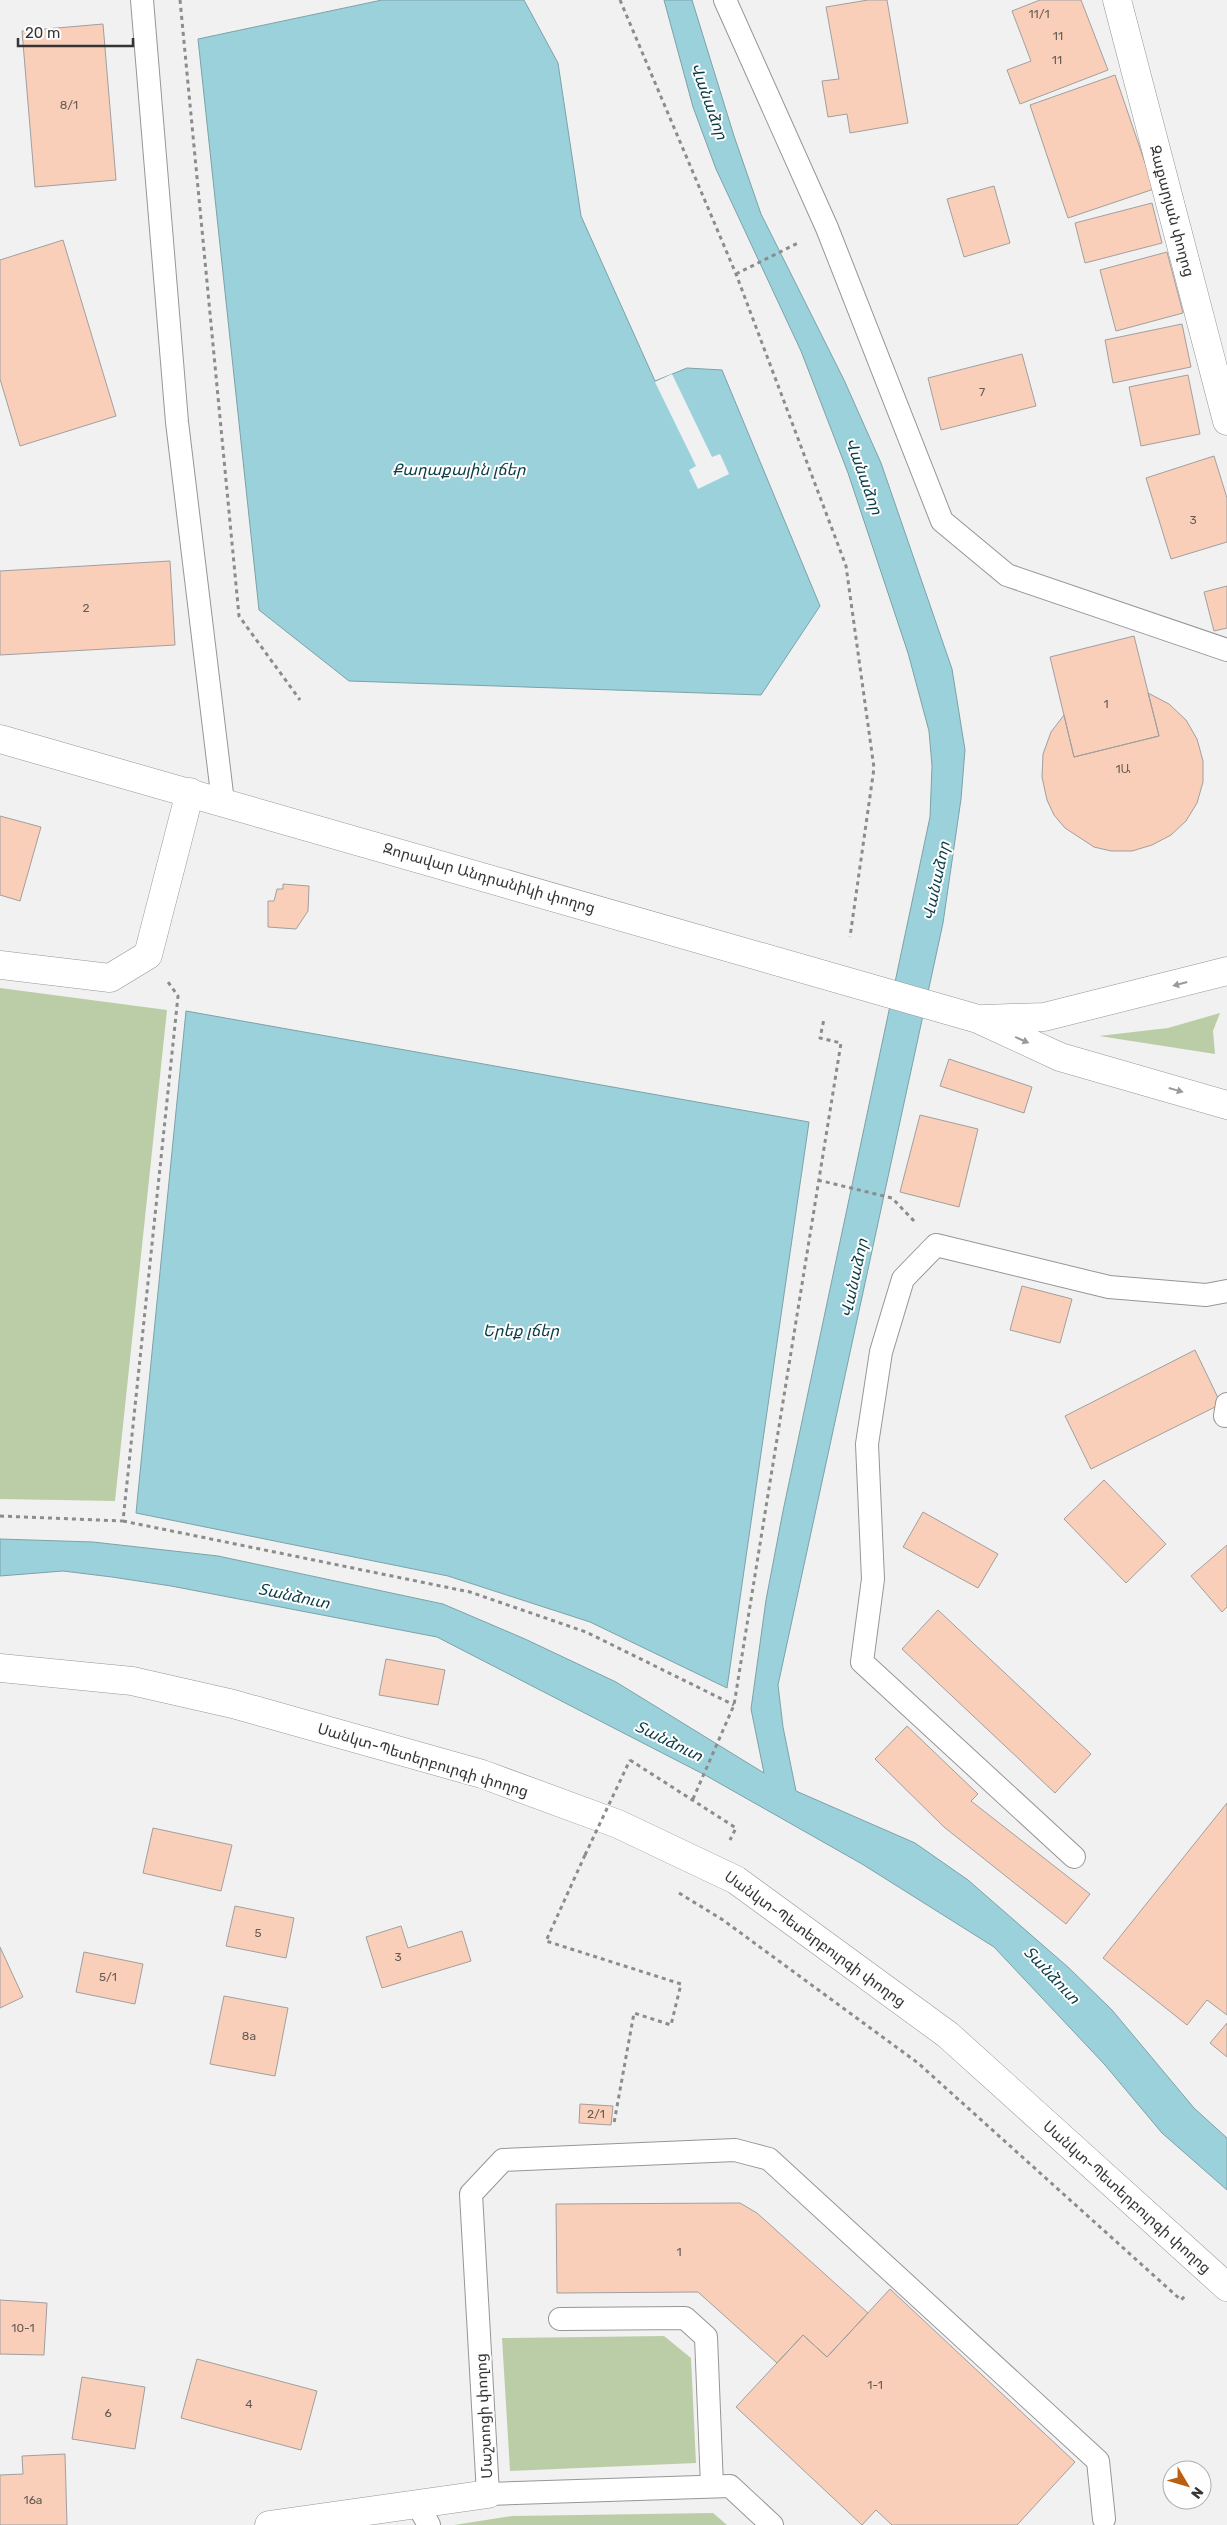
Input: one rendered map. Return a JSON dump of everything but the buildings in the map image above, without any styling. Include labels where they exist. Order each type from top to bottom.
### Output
[{"type":"main road","name":"Զաքարյան փողոց","points":[[1117,0],[1227,422]]},
{"type":"main road","name":"Զորավար Անդրանիկի փողոց","points":[[0,739],[978,1019]]},
{"type":"main road","points":[[0,965],[110,978],[148,955],[190,792]]},
{"type":"main road","points":[[978,1019],[1044,1017],[1227,971]]},
{"type":"main road","points":[[978,1019],[1060,1057],[1227,1105]]},
{"type":"main road","name":"Սանկտ-Պետերբուրգի փողոց","points":[[0,1668],[132,1681],[233,1704],[482,1774],[618,1824],[715,1868],[736,1880],[948,2035],[1218,2279]]},
{"type":"main road","name":"Մաշտոցի փողոց","points":[[269,2525],[423,2515],[488,2494]]},
{"type":"lane","points":[[142,0],[177,422],[223,802]]},
{"type":"lane","points":[[725,0],[827,228],[942,522],[1007,575],[1227,650]]},
{"type":"lane","points":[[1074,1857],[862,1662],[873,1579],[867,1444],[881,1352],[904,1279],[936,1245],[1109,1287],[1206,1295],[1227,1291]]},
{"type":"lane","points":[[608,2156],[735,2150],[769,2159],[1098,2461],[1104,2523]]},
{"type":"lane","name":"Մաշտոցի փողոց","points":[[488,2494],[471,2194],[503,2160],[608,2156]]},
{"type":"lane","points":[[560,2319],[685,2318],[706,2337],[712,2486]]},
{"type":"lane","points":[[488,2494],[730,2486],[772,2525]]},
{"type":"path","points":[[180,0],[239,616],[300,700]]},
{"type":"path","points":[[620,0],[736,274],[846,566],[874,768],[850,937]]},
{"type":"path","points":[[736,274],[827,228]]},
{"type":"path","points":[[123,1522],[178,996],[148,955]]},
{"type":"path","points":[[693,1799],[734,1705],[841,1043],[820,1038],[824,1019]]},
{"type":"path","points":[[818,1180],[892,1198]]},
{"type":"path","points":[[0,1516],[123,1522],[470,1592],[586,1632],[734,1705]]},
{"type":"path","points":[[608,2156],[634,2013],[671,2025],[682,1984],[546,1941],[584,1855],[630,1760],[736,1828]]},
{"type":"path","points":[[580,1843],[598,1850]]},
{"type":"path","points":[[672,1890],[723,1920],[918,2063],[1181,2300],[1218,2279]]},
{"type":"green space","points":[[0,988],[167,1010],[115,1501],[0,1499]]},
{"type":"green space","points":[[1220,1013],[1213,1031],[1215,1054],[1099,1036],[1168,1028]]},
{"type":"green space","points":[[664,2336],[691,2358],[696,2463],[510,2471],[502,2338]]},
{"type":"green space","points":[[713,2513],[727,2525],[454,2525],[512,2516]]},
{"type":"water","name":"Քաղաքային լճեր","points":[[382,0],[524,0],[558,63],[581,216],[655,381],[687,368],[722,370],[820,606],[761,695],[349,681],[259,610],[198,39]]},
{"type":"water","points":[[664,0],[692,0],[734,136],[761,214],[844,380],[881,463],[952,669],[965,750],[961,799],[943,923],[778,1685],[783,1727],[796,1791],[915,1843],[968,1880],[1069,1968],[1112,2010],[1194,2108],[1227,2138],[1227,2190],[1162,2133],[1105,2065],[994,1947],[862,1864],[705,1775],[437,1637],[171,1586],[112,1577],[63,1571],[0,1576],[0,1539],[93,1542],[218,1556],[443,1604],[525,1639],[616,1682],[764,1773],[751,1709],[766,1600],[783,1511],[930,817],[932,766],[929,731],[908,653],[848,473],[801,351],[716,169],[693,107]]},
{"type":"water","name":"Երեք լճեր","points":[[186,1011],[809,1122],[727,1688],[590,1622],[448,1576],[136,1513]]},
{"type":"pier","points":[[672,374],[712,457],[720,454],[729,474],[698,489],[689,470],[696,466],[655,382]]},
{"type":"water label","name":"Վանաձոր","points":[[709,101]]},
{"type":"water label","name":"Վանաձոր","points":[[864,476]]},
{"type":"water label","name":"Վանաձոր","points":[[936,881]]},
{"type":"water label","name":"Վանաձոր","points":[[854,1278]]},
{"type":"water label","name":"Տանձուտ","points":[[294,1596]]},
{"type":"water label","name":"Տանձուտ","points":[[669,1741]]},
{"type":"water label","name":"Տանձուտ","points":[[1052,1975]]}]
